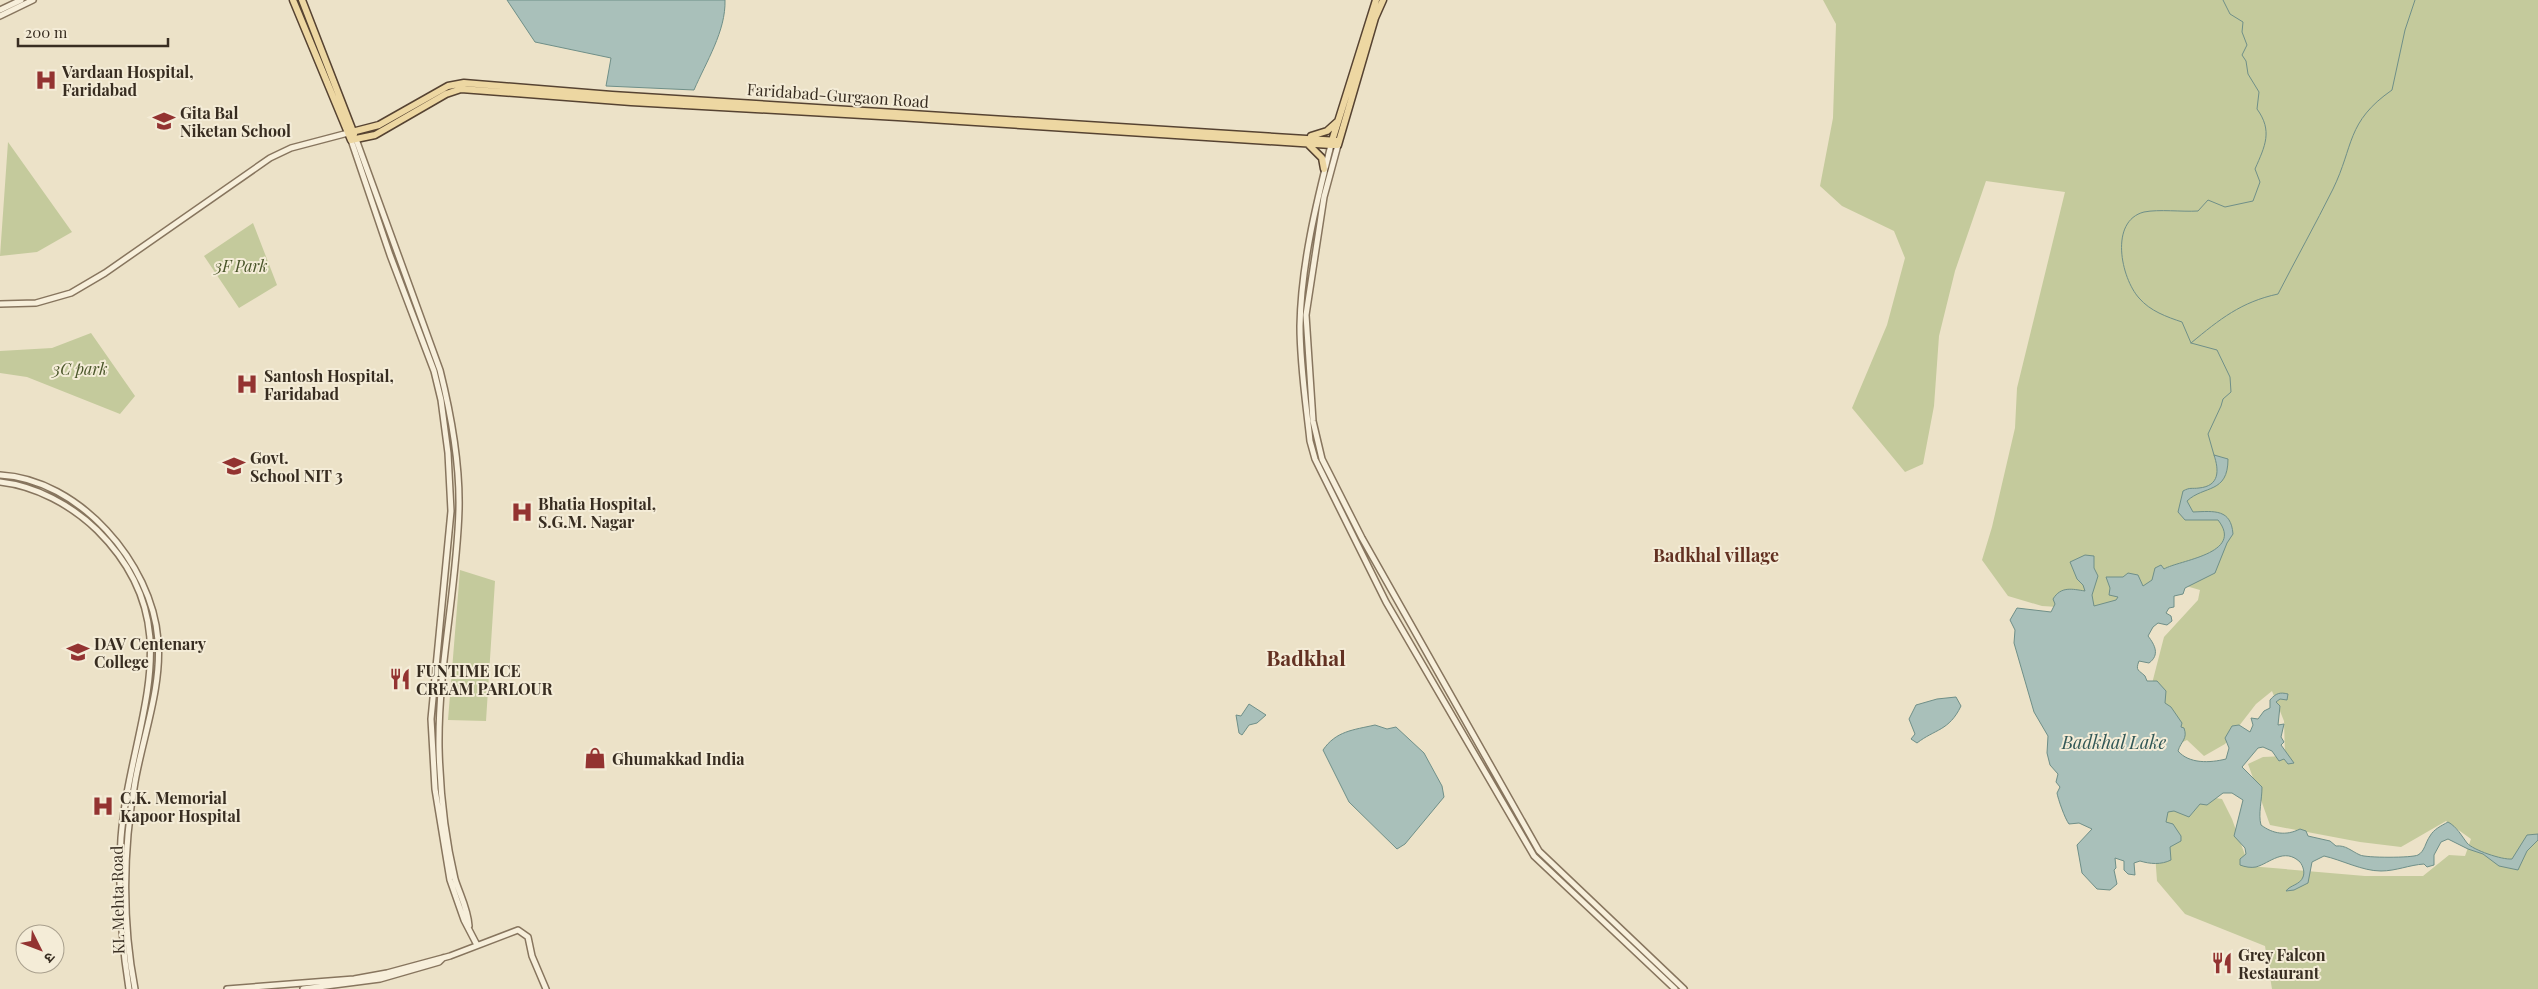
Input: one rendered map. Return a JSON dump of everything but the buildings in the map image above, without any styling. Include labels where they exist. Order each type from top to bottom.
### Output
[{"type":"main road","points":[[293,0],[352,136]]},
{"type":"main road","points":[[302,0],[352,136]]},
{"type":"main road","points":[[1335,143],[1338,121],[1376,0]]},
{"type":"main road","points":[[1335,143],[1375,18],[1383,0]]},
{"type":"main road","name":"Faridabad-Gurgaon Road","points":[[352,136],[375,135],[446,94],[461,89],[631,102],[744,105],[1335,143]]},
{"type":"main road","points":[[1324,169],[1322,158],[1306,141],[1327,131],[1338,121]]},
{"type":"street","points":[[0,10],[21,0]]},
{"type":"street","points":[[0,16],[33,0]]},
{"type":"street","points":[[0,304],[36,303],[71,293],[105,273],[270,158],[291,148],[352,136]]},
{"type":"street","points":[[352,136],[440,370],[447,398],[455,450],[459,511],[440,712],[439,749],[449,844],[455,878],[468,917],[468,926]]},
{"type":"street","points":[[352,136],[387,246],[434,371],[441,400],[448,453],[451,512],[431,719],[435,789],[442,844],[450,880],[464,920],[477,945]]},
{"type":"street","points":[[1335,143],[1324,169],[1318,195],[1306,268],[1300,326],[1310,441],[1315,459],[1386,602],[1534,856],[1674,989]]},
{"type":"street","points":[[1335,143],[1324,197],[1306,315],[1313,421],[1322,459],[1362,538],[1539,850],[1684,989]]},
{"type":"street","name":"KL Mehta Road","points":[[0,475],[40,485],[70,500],[92,516],[128,555],[142,582],[153,610],[158,640],[157,672],[135,781],[128,848],[129,952],[135,989]]},
{"type":"street","name":"KL Mehta Road","points":[[0,482],[27,487],[58,501],[86,520],[114,547],[125,562],[138,584],[146,608],[151,661],[122,837],[120,876],[123,951],[129,989]]},
{"type":"street","points":[[227,989],[354,979],[421,966],[439,962],[442,958],[518,930],[525,934],[546,989]]},
{"type":"street","points":[[303,989],[380,979],[421,966]]},
{"type":"green space","points":[[1823,0],[2538,0],[2538,989],[2272,989],[2265,946],[2185,914],[2157,881],[2152,812],[2169,791],[2222,799],[2232,819],[2249,866],[2365,876],[2423,876],[2449,855],[2465,856],[2471,839],[2446,821],[2401,847],[2360,842],[2270,825],[2248,764],[2263,757],[2285,756],[2284,721],[2272,691],[2256,704],[2225,744],[2204,756],[2187,740],[2145,760],[2147,703],[2164,637],[2198,600],[2200,590],[2179,584],[2106,610],[2042,606],[2008,596],[1982,560],[1992,527],[2015,428],[2017,388],[2065,192],[1986,181],[1955,271],[1939,336],[1934,406],[1923,464],[1905,472],[1852,408],[1887,325],[1905,258],[1894,231],[1842,206],[1820,186],[1833,118],[1836,24]]},
{"type":"green space","points":[[8,142],[72,232],[37,252],[0,256]]},
{"type":"green space","name":"3F Park","points":[[253,223],[277,285],[239,308],[204,256]]},
{"type":"green space","name":"3C park","points":[[91,333],[135,396],[120,414],[27,377],[0,373],[0,351],[52,348]]},
{"type":"green space","points":[[460,570],[495,581],[486,721],[448,720]]},
{"type":"water","points":[[507,0],[725,0],[719,35],[694,90],[606,86],[611,58],[535,42]]},
{"type":"water","name":"Badkhal Lake","points":[[2214,455],[2228,459],[2224,478],[2214,487],[2187,501],[2193,512],[2215,512],[2225,516],[2232,526],[2233,534],[2227,543],[2215,573],[2185,588],[2183,594],[2174,596],[2174,607],[2169,608],[2166,613],[2171,616],[2172,621],[2167,625],[2158,623],[2153,627],[2148,636],[2154,646],[2154,657],[2149,663],[2139,661],[2137,667],[2147,681],[2157,681],[2166,691],[2165,703],[2171,707],[2182,723],[2181,727],[2184,728],[2185,735],[2178,751],[2188,758],[2200,761],[2226,759],[2229,748],[2225,738],[2232,726],[2239,725],[2250,732],[2253,725],[2251,718],[2258,719],[2264,711],[2270,708],[2270,700],[2276,694],[2288,694],[2287,700],[2280,699],[2276,702],[2280,706],[2278,725],[2284,724],[2281,737],[2284,742],[2281,745],[2294,763],[2288,764],[2284,759],[2279,761],[2272,751],[2263,747],[2258,748],[2242,767],[2262,787],[2261,825],[2280,833],[2290,833],[2300,829],[2306,831],[2308,836],[2330,841],[2336,846],[2346,847],[2360,855],[2379,857],[2418,855],[2434,831],[2448,822],[2470,846],[2488,854],[2507,859],[2512,859],[2527,835],[2538,834],[2538,840],[2527,851],[2518,870],[2499,866],[2483,854],[2448,839],[2441,842],[2434,855],[2434,865],[2427,867],[2424,864],[2392,870],[2374,871],[2324,856],[2312,862],[2308,883],[2294,890],[2286,891],[2302,880],[2304,873],[2300,862],[2294,858],[2283,856],[2256,867],[2240,865],[2240,859],[2246,854],[2245,848],[2234,836],[2243,800],[2232,793],[2223,793],[2207,805],[2200,804],[2189,817],[2174,811],[2168,812],[2166,822],[2173,824],[2181,836],[2181,841],[2170,847],[2171,860],[2159,863],[2140,861],[2134,863],[2135,875],[2128,874],[2124,870],[2124,861],[2115,858],[2116,868],[2114,870],[2117,884],[2110,890],[2097,889],[2082,873],[2077,845],[2092,829],[2079,823],[2069,824],[2060,804],[2057,793],[2060,787],[2056,782],[2058,774],[2050,765],[2047,753],[2048,736],[2034,712],[2014,643],[2015,630],[2010,620],[2017,608],[2051,612],[2055,604],[2053,599],[2063,590],[2085,591],[2083,585],[2077,579],[2070,562],[2085,555],[2094,556],[2094,568],[2098,576],[2092,595],[2094,606],[2116,600],[2118,597],[2109,595],[2110,588],[2106,577],[2123,577],[2128,573],[2138,575],[2143,586],[2152,580],[2155,568],[2161,565],[2164,569],[2195,559],[2217,548],[2223,541],[2224,531],[2218,520],[2185,520],[2178,512],[2183,491],[2206,487],[2214,481],[2217,466]]},
{"type":"water","points":[[1956,697],[1961,706],[1947,725],[1917,743],[1911,739],[1915,734],[1909,719],[1916,705],[1937,699]]},
{"type":"water","points":[[1249,704],[1266,715],[1257,723],[1249,725],[1242,735],[1239,733],[1236,715],[1241,716]]},
{"type":"water","points":[[1375,725],[1387,729],[1396,727],[1424,753],[1442,786],[1444,797],[1405,844],[1397,849],[1349,802],[1323,750],[1339,735]]},
{"type":"waterway","points":[[2214,455],[2208,434],[2223,399],[2231,392],[2230,377],[2217,350],[2191,343],[2182,322],[2153,310],[2139,298],[2127,277],[2123,264],[2122,238],[2126,226],[2133,217],[2144,212],[2198,211],[2208,200],[2225,207],[2253,201],[2260,182],[2255,169],[2266,139],[2265,124],[2257,109],[2259,92],[2248,74],[2246,61],[2242,55],[2247,45],[2242,32],[2243,22],[2230,14],[2223,0]]},
{"type":"waterway","points":[[2191,343],[2232,312],[2265,297],[2278,294],[2333,189],[2359,124],[2366,113],[2392,90],[2405,30],[2415,0]]},
{"type":"place","name":"Vardaan Hospital, Faridabad","points":[[46,80]]},
{"type":"place","name":"Gita Bal Niketan School","points":[[164,121]]},
{"type":"place","name":"Santosh Hospital, Faridabad","points":[[247,384]]},
{"type":"place","name":"Govt. School NIT 3","points":[[234,466]]},
{"type":"place","name":"Bhatia Hospital, S.G.M. Nagar","points":[[522,512]]},
{"type":"place","name":"DAV Centenary College","points":[[78,652]]},
{"type":"place","name":"FUNTIME ICE CREAM PARLOUR","points":[[400,679]]},
{"type":"place","name":"Ghumakkad India","points":[[595,758]]},
{"type":"place","name":"C.K. Memorial Kapoor Hospital","points":[[103,806]]},
{"type":"place","name":"Grey Falcon Restaurant","points":[[2222,963]]},
{"type":"district","name":"Badkhal village","points":[[1716,555]]},
{"type":"district","name":"Badkhal","points":[[1306,657]]}]
